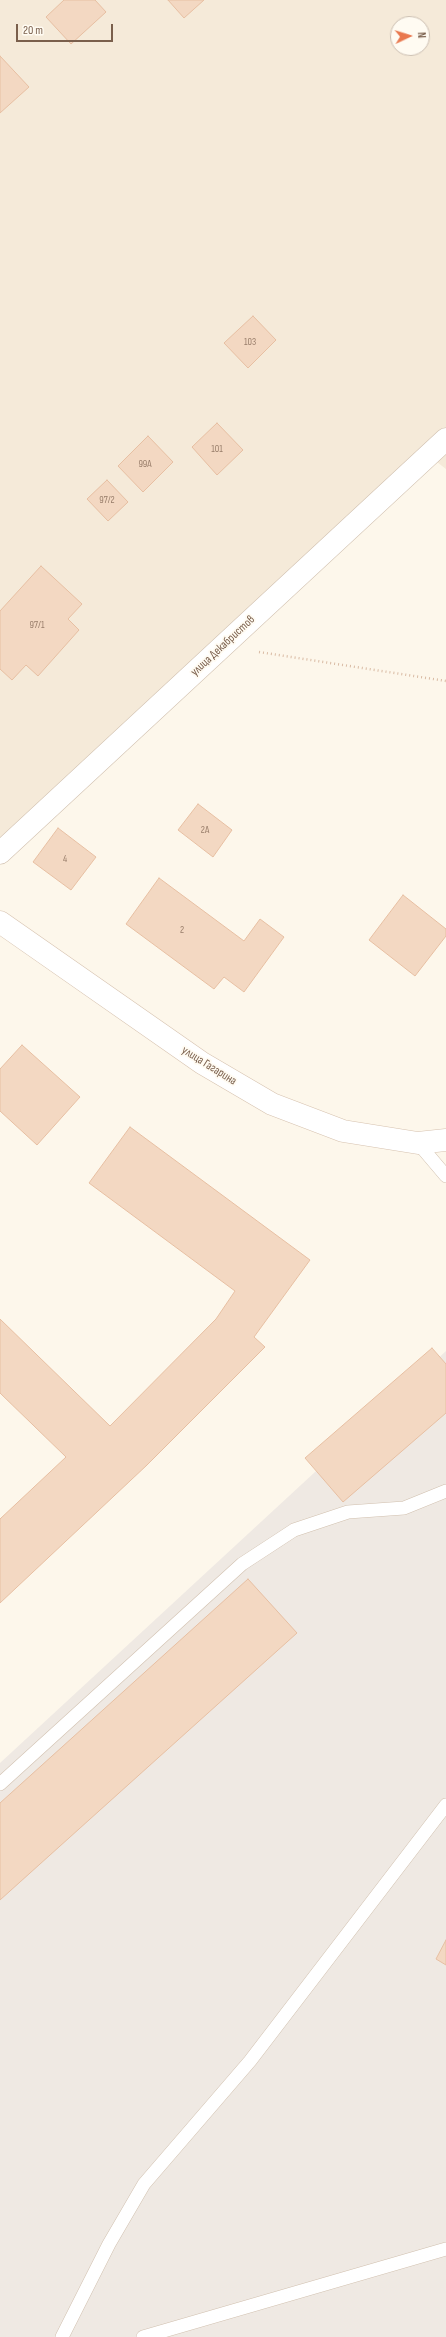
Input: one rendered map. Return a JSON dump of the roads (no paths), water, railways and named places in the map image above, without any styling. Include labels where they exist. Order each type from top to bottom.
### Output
[{"type":"street","name":"улица Декабристов","points":[[0,853],[446,439]]},
{"type":"street","name":"улица Гагарина","points":[[0,922],[202,1063],[272,1104],[343,1130],[418,1143],[446,1140]]},
{"type":"lane","points":[[418,1143],[446,1176]]},
{"type":"lane","points":[[0,1784],[242,1564],[294,1530],[348,1512],[404,1508],[446,1491]]},
{"type":"lane","points":[[62,2337],[109,2244],[144,2184],[250,2061],[446,1805]]},
{"type":"lane","points":[[143,2337],[446,2249]]}]
